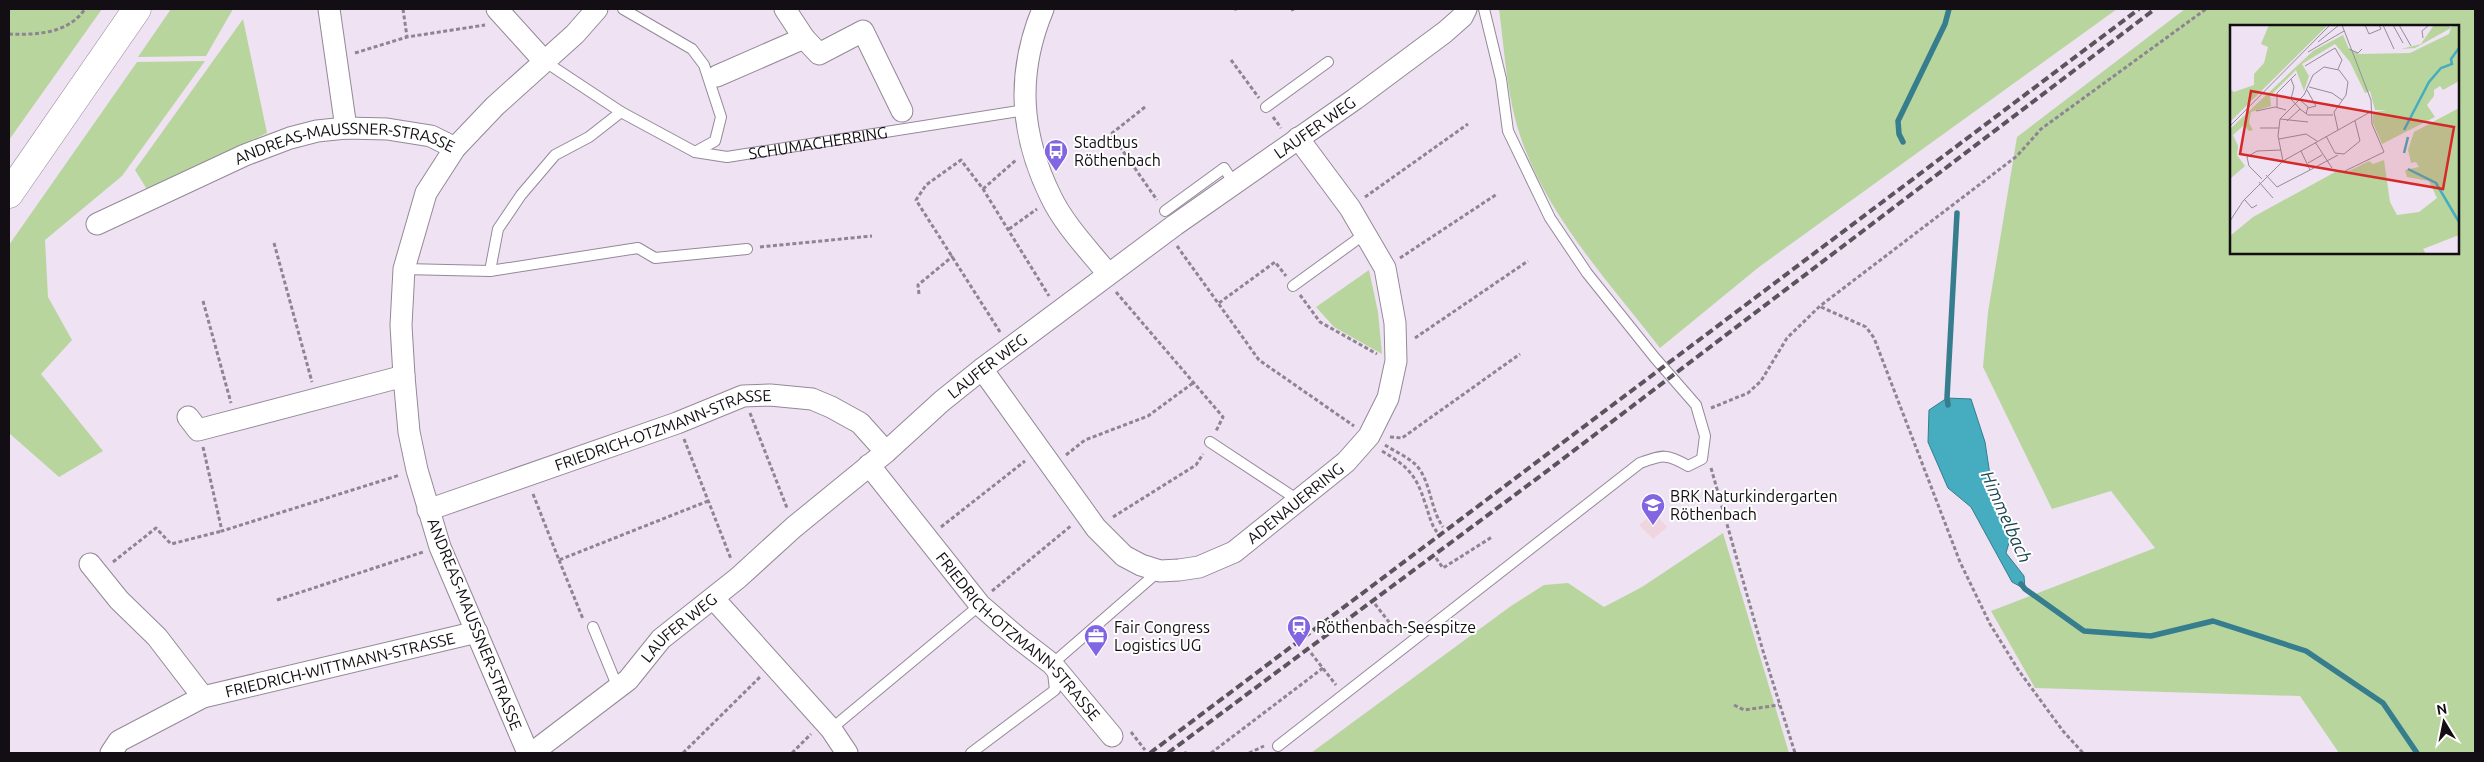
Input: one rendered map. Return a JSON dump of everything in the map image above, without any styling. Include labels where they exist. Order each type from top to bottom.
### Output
[{"type":"main road","points":[[9,194],[137,9]]},
{"type":"street","points":[[328,9],[346,128]]},
{"type":"street","points":[[455,148],[494,106],[575,34],[597,9]]},
{"type":"street","points":[[785,9],[804,38],[819,54],[863,30],[902,111]]},
{"type":"street","points":[[1042,9],[1032,34],[1026,67],[1024,110],[1031,147],[1052,199],[1106,276]]},
{"type":"street","name":"LAUFER WEG","points":[[530,753],[628,680],[661,639],[714,599],[794,527],[886,452],[982,369],[1106,276],[1165,222],[1234,183],[1298,138],[1445,32],[1462,17],[1466,9]]},
{"type":"street","name":"SCHUMACHERRING","points":[[503,15],[544,61]]},
{"type":"street","points":[[717,76],[804,38]]},
{"type":"street","name":"ANDREAS-MAUSSNER-STRASSE","points":[[97,224],[245,155],[290,138],[318,131],[346,128],[387,129],[431,136],[455,148],[426,192],[404,269],[401,325],[409,432],[417,470],[440,547],[530,753]]},
{"type":"street","name":"ADENAUERRING","points":[[982,369],[1091,521],[1124,556],[1141,565],[1160,571],[1199,567],[1234,552],[1346,462],[1369,436],[1388,398],[1396,356],[1391,295],[1385,268],[1366,232],[1350,208],[1298,138]]},
{"type":"street","points":[[193,424],[235,421],[404,376]]},
{"type":"street","name":"FRIEDRICH-OTZMANN-STRASSE","points":[[428,510],[677,423],[743,396],[770,395],[812,399],[860,423],[886,452]]},
{"type":"street","name":"FRIEDRICH-OTZMANN-STRASSE","points":[[869,465],[979,603],[1016,637],[1052,664],[1118,734]]},
{"type":"street","name":"FRIEDRICH-WITTMANN-STRASSE","points":[[94,569],[119,600],[157,637],[202,697]]},
{"type":"street","points":[[714,599],[827,725],[847,753]]},
{"type":"street","name":"FRIEDRICH-WITTMANN-STRASSE","points":[[111,753],[119,740],[202,697],[477,632]]},
{"type":"lane","points":[[623,9],[692,50],[704,64],[721,117],[715,141],[695,152]]},
{"type":"lane","points":[[1278,746],[1640,463],[1661,455],[1674,457],[1688,466],[1702,459],[1705,436],[1696,405],[1586,273],[1550,218],[1508,131],[1501,80],[1484,9]]},
{"type":"lane","name":"SCHUMACHERRING","points":[[544,61],[621,112],[695,152],[727,157],[1024,110]]},
{"type":"lane","points":[[1266,107],[1328,62]]},
{"type":"lane","points":[[490,271],[498,229],[520,195],[555,155],[589,137],[621,112]]},
{"type":"lane","points":[[1293,286],[1366,232]]},
{"type":"lane","points":[[404,269],[490,271],[638,248],[655,258],[747,248]]},
{"type":"lane","points":[[1210,442],[1298,500]]},
{"type":"lane","points":[[971,753],[1055,690],[1052,664],[1160,571]]},
{"type":"lane","points":[[827,725],[979,603]]},
{"type":"lane","points":[[593,627],[618,688]]},
{"type":"path","points":[[9,34],[40,35],[67,26],[85,9]]},
{"type":"path","points":[[403,9],[407,37]]},
{"type":"path","points":[[1696,405],[1713,408],[1748,393],[1761,381],[1787,338],[1820,306],[2017,156],[2041,129],[2206,9]]},
{"type":"path","points":[[335,59],[407,37],[503,15]]},
{"type":"path","points":[[1145,106],[1111,134],[1165,222],[1259,360],[1369,436],[1415,464],[1424,478],[1438,521],[1443,527]]},
{"type":"path","points":[[1350,208],[1468,124]]},
{"type":"path","points":[[983,190],[1031,147]]},
{"type":"path","points":[[1010,348],[916,200],[926,185],[961,160],[1009,229],[1058,312]]},
{"type":"path","points":[[1385,268],[1497,194]]},
{"type":"path","points":[[1009,229],[1052,199]]},
{"type":"path","points":[[747,248],[872,236]]},
{"type":"path","points":[[274,243],[316,400]]},
{"type":"path","points":[[919,294],[918,285],[953,256]]},
{"type":"path","points":[[1219,303],[1275,262],[1320,322],[1376,354],[1396,356],[1528,261]]},
{"type":"path","points":[[979,603],[1091,521],[1196,466],[1223,417],[1106,276]]},
{"type":"path","points":[[203,301],[235,421]]},
{"type":"path","points":[[1820,306],[1866,327],[1874,338],[1960,562],[1990,624],[2019,671],[2063,731],[2083,753]]},
{"type":"path","points":[[1369,436],[1402,438],[1520,354]]},
{"type":"path","points":[[1052,466],[1085,440],[1148,416],[1193,383]]},
{"type":"path","points":[[743,396],[794,527]]},
{"type":"path","points":[[677,423],[738,578]]},
{"type":"path","points":[[193,424],[222,531]]},
{"type":"path","points":[[1369,436],[1373,445],[1409,469],[1417,481],[1432,525],[1437,532]]},
{"type":"path","points":[[1705,436],[1715,486],[1795,753]]},
{"type":"path","points":[[927,538],[1040,449]]},
{"type":"path","points":[[94,569],[156,528],[171,544],[222,531],[417,470]]},
{"type":"path","points":[[526,477],[559,560],[708,501]]},
{"type":"path","points":[[1436,558],[1443,568],[1492,537]]},
{"type":"path","points":[[277,600],[440,547]]},
{"type":"path","points":[[1375,604],[1407,646]]},
{"type":"path","points":[[1311,653],[1344,696]]},
{"type":"path","points":[[683,753],[773,664]]},
{"type":"path","points":[[1211,753],[1323,668]]},
{"type":"path","points":[[1734,705],[1744,710],[1780,705]]},
{"type":"path","points":[[792,753],[827,725]]},
{"type":"path","points":[[1118,734],[1145,750]]},
{"type":"shaded area","name":"BRK Naturkindergarten Röthenbach","points":[[1654,513],[1667,527],[1653,539],[1639,525]]},
{"type":"green space","points":[[9,9],[102,9],[9,140]]},
{"type":"green space","points":[[171,9],[233,9],[206,56],[138,57]]},
{"type":"green space","points":[[1499,9],[2117,9],[1759,267],[1660,348],[1597,269],[1558,213],[1541,184],[1527,154],[1516,122],[1508,80]]},
{"type":"green space","points":[[2185,9],[2475,9],[2475,753],[2339,753],[2300,696],[2035,688],[1991,611],[2155,548],[2111,491],[2052,509],[1983,367],[1988,312],[2017,137]]},
{"type":"green space","points":[[243,19],[267,133],[148,191],[135,170]]},
{"type":"green space","points":[[205,61],[122,176],[45,240],[48,297],[72,340],[41,374],[103,451],[59,477],[9,433],[9,245],[137,62]]},
{"type":"green space","points":[[1369,270],[1378,312],[1382,354],[1334,327],[1316,307]]},
{"type":"green space","points":[[1723,533],[1789,753],[1311,753],[1511,606],[1544,585],[1568,583],[1604,607],[1642,587]]},
{"type":"water","points":[[1947,398],[1971,399],[1985,442],[1990,475],[2013,529],[2006,553],[2024,576],[2025,589],[2012,582],[1971,507],[1948,488],[1928,442],[1929,410]]},
{"type":"waterway","name":"Himmelbach","points":[[1903,142],[1899,134],[1898,121],[1945,24],[1949,9]]},
{"type":"waterway","name":"Himmelbach","points":[[1948,405],[1957,213]]},
{"type":"waterway","name":"Himmelbach","points":[[2021,584],[2025,589],[2084,631],[2151,636],[2213,621],[2306,651],[2383,703],[2417,753]]},
{"type":"railway","points":[[1150,753],[2139,9]]},
{"type":"railway","points":[[1168,753],[1543,474],[2155,9]]},
{"type":"place","name":"Stadtbus Röthenbach","points":[[1056,172]]},
{"type":"place","name":"BRK Naturkindergarten Röthenbach","points":[[1653,526]]},
{"type":"place","name":"Röthenbach-Seespitze","points":[[1299,648]]},
{"type":"place","name":"Fair Congress Logistics UG","points":[[1096,657]]}]
